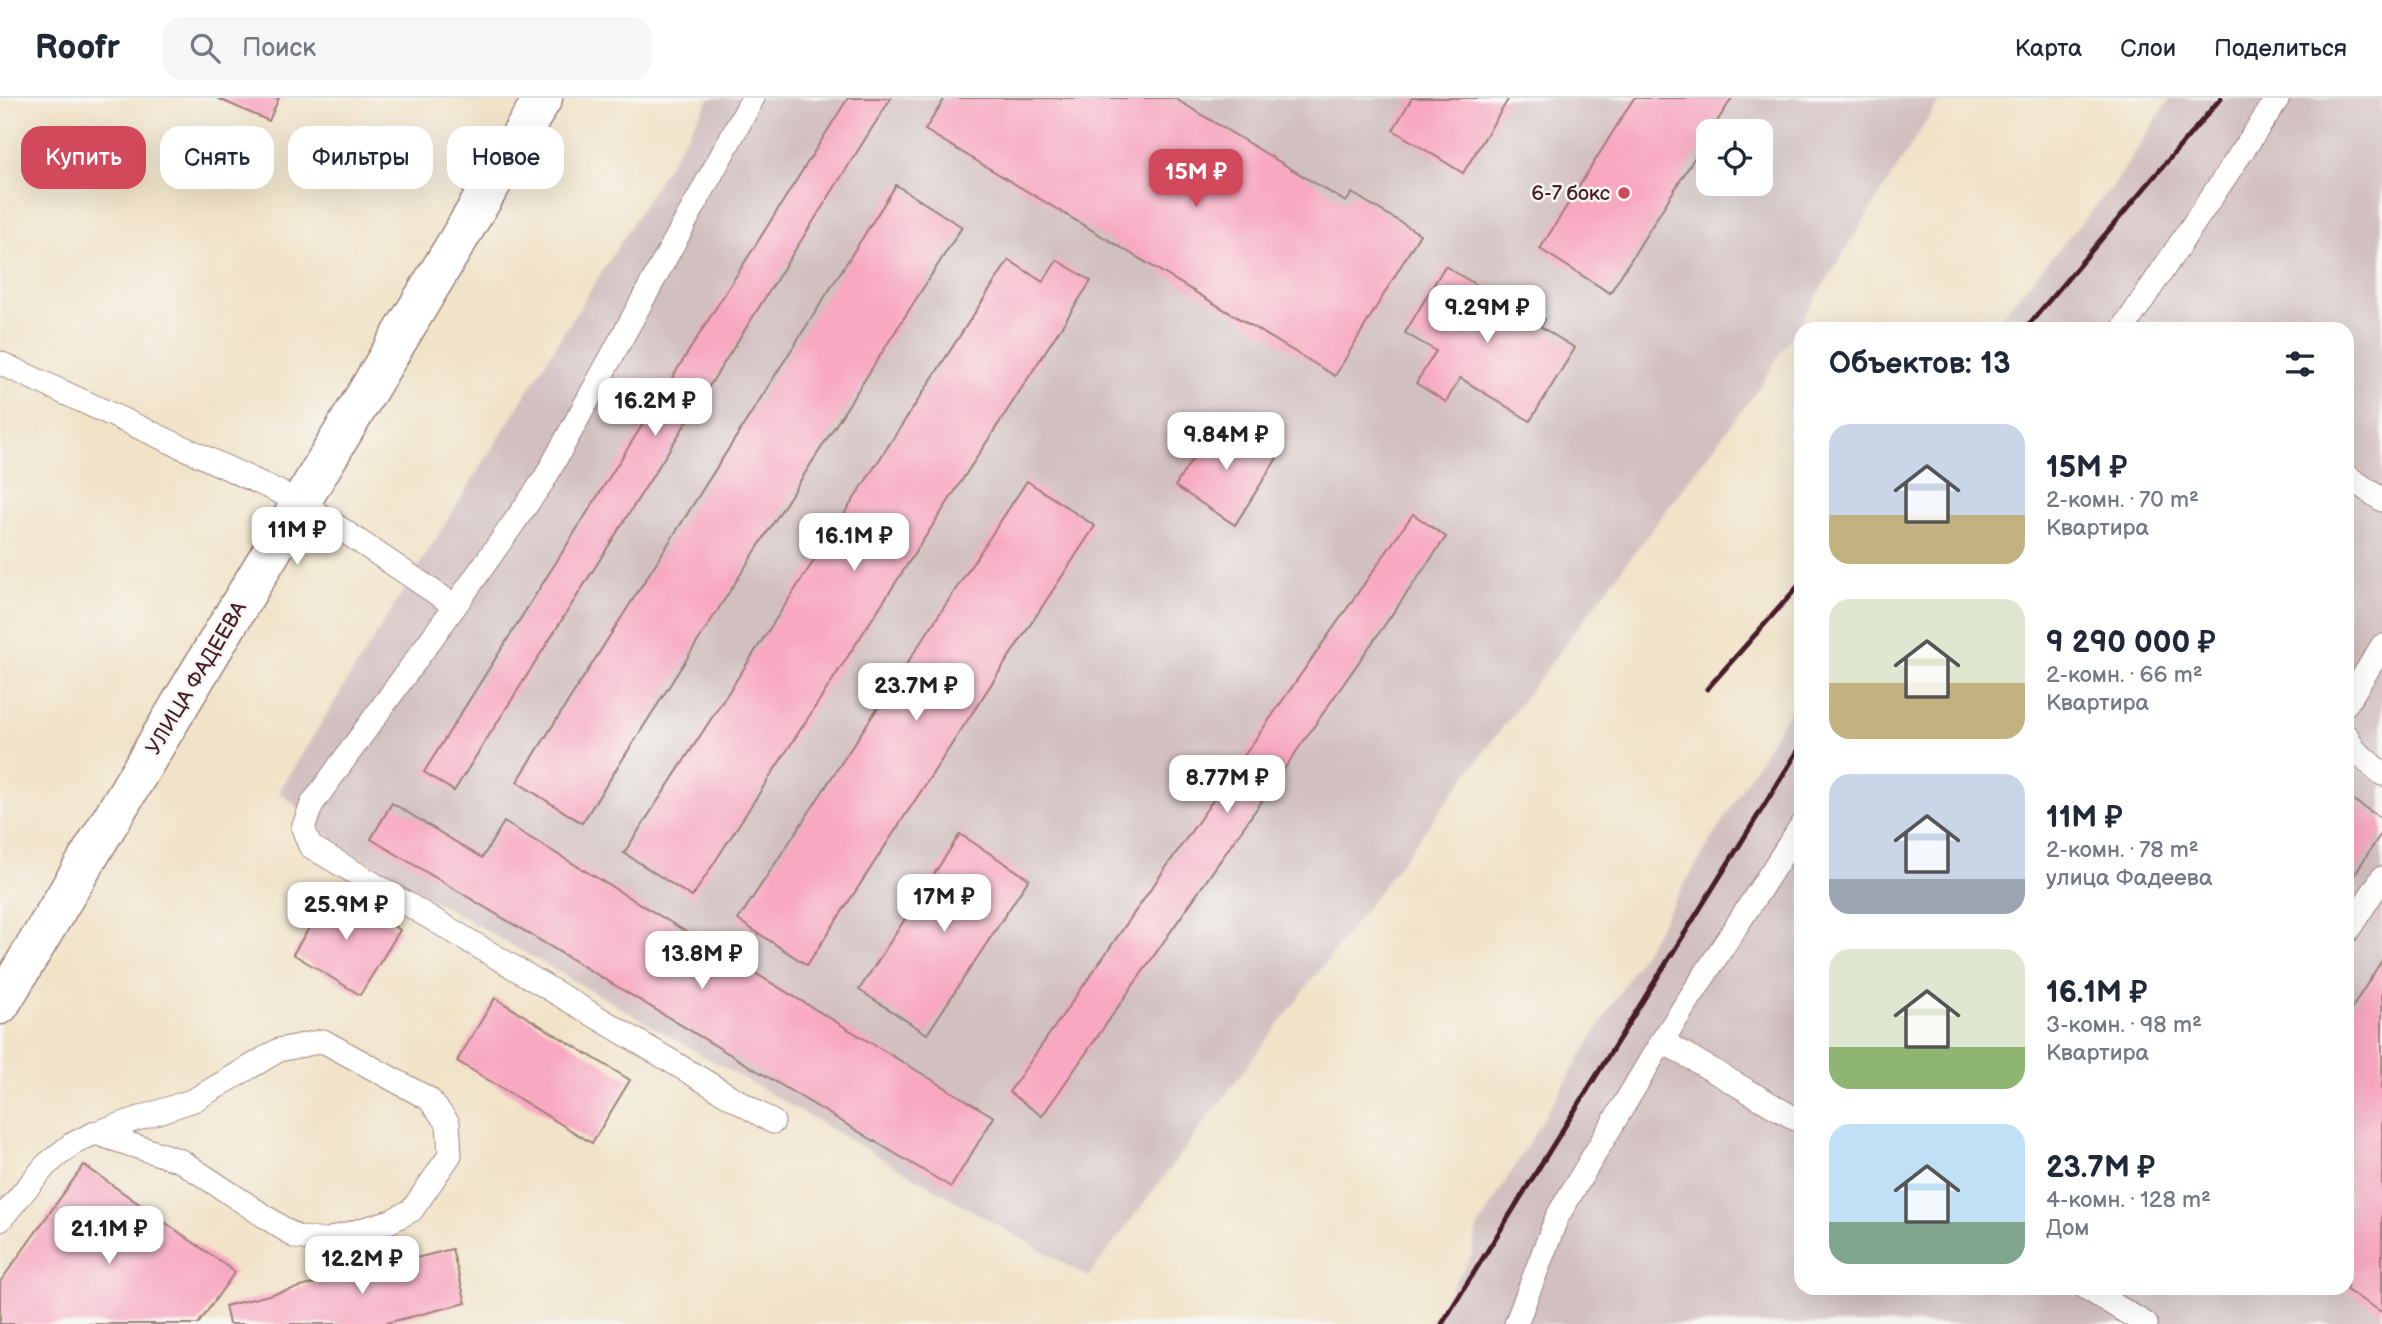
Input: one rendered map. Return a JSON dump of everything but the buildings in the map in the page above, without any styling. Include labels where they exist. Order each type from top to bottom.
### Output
[{"type":"street","name":"УЛИЦА ФАДЕЕВА","points":[[0,1005],[543,98]]},
{"type":"lane","points":[[753,98],[544,480],[312,804],[303,828],[310,846],[773,1122]]},
{"type":"lane","points":[[2129,322],[2278,98]]},
{"type":"lane","points":[[0,363],[301,502],[455,606]]},
{"type":"lane","points":[[2354,481],[2382,500]]},
{"type":"lane","points":[[2354,692],[2382,646]]},
{"type":"lane","points":[[2354,749],[2382,774]]},
{"type":"lane","points":[[1516,1324],[1557,1217],[1662,1041],[1794,838]]},
{"type":"lane","points":[[2354,921],[2382,878]]},
{"type":"lane","points":[[0,1220],[46,1166],[72,1144],[95,1133],[194,1100],[279,1050],[323,1041],[429,1099],[448,1123],[450,1154],[412,1210],[391,1222],[324,1241],[296,1237],[181,1161],[95,1133]]},
{"type":"lane","points":[[1662,1041],[1794,1118]]},
{"type":"lane","points":[[2098,1295],[2146,1324]]},
{"type":"shaded area","points":[[710,98],[1941,98],[1800,322],[1794,322],[1794,332],[1760,386],[1088,1277],[343,848],[279,791]]},
{"type":"shaded area","points":[[2170,98],[2382,98],[2382,1324],[1429,1324],[1472,1255],[1477,1229],[1794,703],[1794,1295],[2354,1295],[2354,322],[1996,322],[2116,182]]},
{"type":"railway","points":[[2031,322],[2221,98]]},
{"type":"railway","points":[[1707,689],[1794,591]]},
{"type":"railway","points":[[1442,1324],[1794,757]]},
{"type":"place","name":"6-7 бокс","points":[[1624,193]]}]
